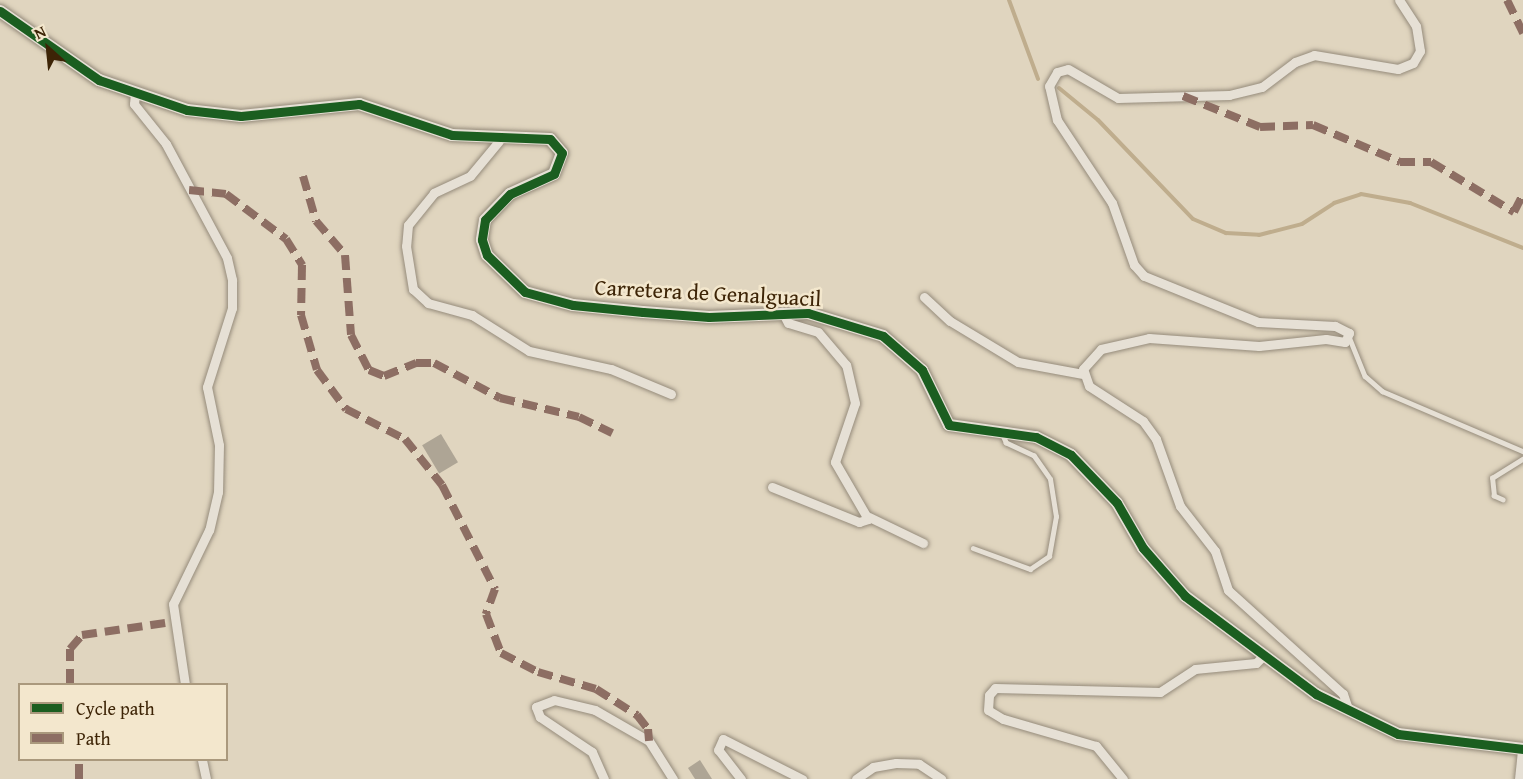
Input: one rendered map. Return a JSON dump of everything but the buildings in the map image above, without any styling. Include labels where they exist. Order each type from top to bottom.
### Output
[{"type":"street","points":[[1348,709],[1343,694],[1228,590],[1215,551],[1180,506],[1156,439],[1134,414],[1089,386],[1083,374],[1084,365],[1101,349],[1149,338],[1259,346],[1350,339],[1344,328],[1258,322],[1144,276],[1134,265],[1112,203],[1057,120],[1049,86],[1057,72],[1068,69],[1118,98],[1229,94],[1262,87],[1294,62],[1314,55],[1398,69],[1413,63],[1420,51],[1416,26],[1399,0]]},
{"type":"street","name":"Carretera de Genalguacil","points":[[0,11],[99,80],[187,110],[241,116],[359,104],[453,135],[499,141],[542,137],[562,153],[554,174],[510,194],[485,220],[482,240],[487,255],[525,292],[573,305],[708,317],[782,311],[808,312],[883,336],[922,370],[949,425],[1036,437],[1071,455],[1116,503],[1143,548],[1185,597],[1262,657],[1348,709],[1426,741],[1523,749]]},
{"type":"street","points":[[135,93],[134,104],[166,144],[227,258],[232,280],[232,308],[207,387],[219,445],[218,492],[208,530],[173,604],[185,683]]},
{"type":"street","points":[[499,141],[470,176],[434,193],[408,225],[405,246],[413,289],[428,303],[472,315],[529,351],[611,369],[671,394]]},
{"type":"street","points":[[924,297],[950,321],[1018,362],[1083,374]]},
{"type":"street","points":[[782,311],[788,323],[818,332],[846,365],[855,403],[835,462],[869,517],[923,543]]},
{"type":"street","points":[[772,486],[859,522],[869,517]]},
{"type":"street","points":[[1123,779],[1096,746],[1003,719],[988,710],[989,695],[995,688],[1160,692],[1196,669],[1256,663],[1262,657]]},
{"type":"street","points":[[604,779],[592,752],[540,717],[536,707],[554,699],[595,710],[649,741],[673,779]]},
{"type":"street","points":[[741,779],[718,750],[723,740],[802,779]]},
{"type":"street","points":[[1519,779],[1523,749]]},
{"type":"street","points":[[202,761],[206,779]]},
{"type":"street","points":[[856,779],[873,767],[896,763],[919,764],[941,779]]},
{"type":"lane","points":[[1350,339],[1365,376],[1382,392],[1523,451]]},
{"type":"lane","points":[[974,548],[1030,569],[1049,556],[1056,517],[1050,479],[1043,465],[1006,443],[1002,432]]},
{"type":"lane","points":[[1503,500],[1494,496],[1491,478],[1523,459]]},
{"type":"waterway","points":[[1009,0],[1038,79]]},
{"type":"waterway","points":[[1059,88],[1098,120],[1193,219],[1226,233],[1259,235],[1302,224],[1334,203],[1361,194],[1410,203],[1523,248]]},
{"type":"marked path","points":[[1507,0],[1523,33]]},
{"type":"marked path","points":[[1183,96],[1260,127],[1313,125],[1400,162],[1431,162],[1514,212],[1523,194]]},
{"type":"marked path","points":[[303,176],[316,221],[345,255],[351,335],[369,370],[384,376],[416,363],[434,363],[500,398],[579,417],[612,433]]},
{"type":"marked path","points":[[189,190],[226,194],[286,239],[302,265],[301,315],[317,370],[346,409],[405,439],[442,485],[495,589],[486,614],[501,653],[538,672],[596,689],[637,715],[648,729],[649,741]]},
{"type":"marked path","points":[[70,683],[70,649],[82,635],[172,622]]},
{"type":"marked path","points":[[79,761],[79,779]]},
{"type":"cycle path","points":[[0,11],[99,80],[187,110],[241,116],[359,104],[452,135],[550,139],[562,153],[554,174],[510,194],[485,220],[482,240],[487,255],[525,292],[573,305],[709,317],[808,313],[883,336],[922,370],[949,425],[1036,437],[1071,455],[1117,503],[1143,548],[1185,596],[1316,694],[1398,734],[1523,749]]}]
